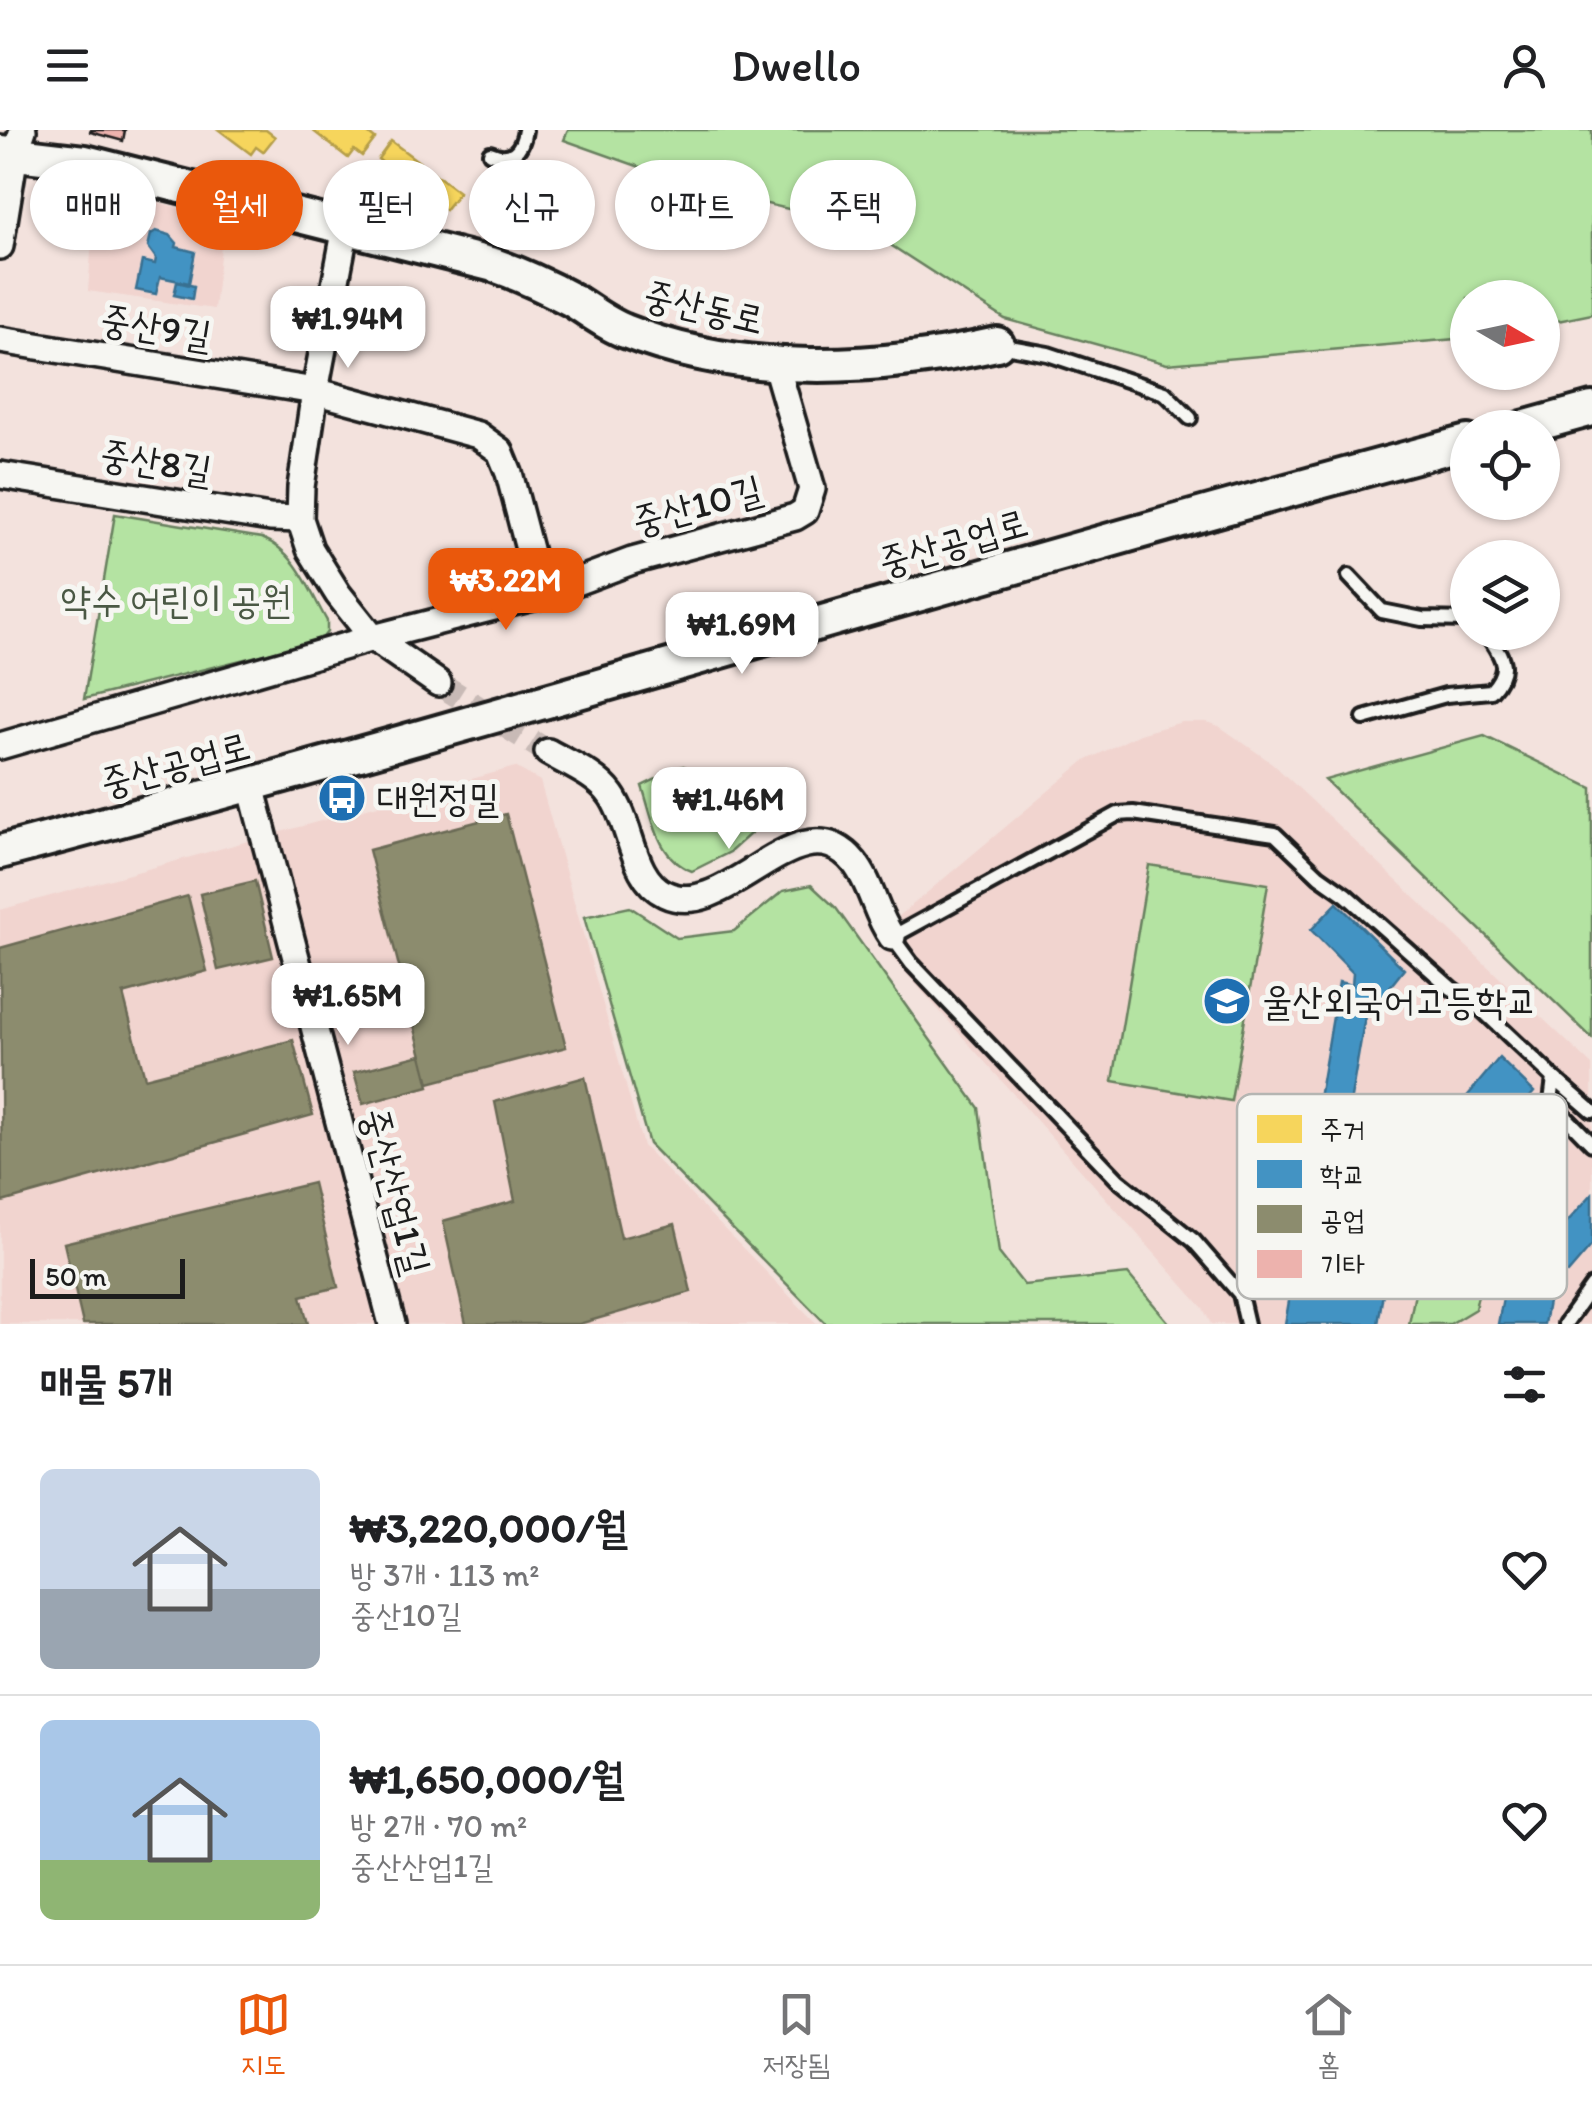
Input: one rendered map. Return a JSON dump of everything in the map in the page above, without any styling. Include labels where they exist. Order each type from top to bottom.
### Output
[{"type":"street","name":"중산동로","points":[[13,145],[323,221]]},
{"type":"street","points":[[0,246],[13,145]]},
{"type":"street","points":[[342,250],[315,391],[300,519],[310,549],[338,594],[373,638],[438,682]]},
{"type":"street","name":"중산동로","points":[[436,250],[538,281],[622,330],[683,349],[776,365],[954,354],[997,344]]},
{"type":"street","name":"중산9길","points":[[0,340],[315,391],[478,435],[500,450],[541,595]]},
{"type":"street","name":"중산10길","points":[[0,746],[373,638],[541,595],[632,561],[795,517],[805,511],[812,489],[776,365]]},
{"type":"street","points":[[1560,418],[1592,409]]},
{"type":"street","name":"중산공업로","points":[[0,852],[251,786],[1166,522],[1450,447]]},
{"type":"street","name":"중산8길","points":[[0,474],[270,518],[300,519]]},
{"type":"street","points":[[548,752],[595,779],[611,795],[644,874],[664,894],[688,899],[710,896],[786,850],[827,846],[855,864],[879,920],[892,937]]},
{"type":"street","name":"중산산업1길","points":[[251,786],[392,1324]]},
{"type":"lane","points":[[490,153],[501,158],[511,156],[521,148],[525,130]]},
{"type":"lane","points":[[997,344],[1048,354],[1165,394],[1190,418]]},
{"type":"lane","points":[[1349,576],[1382,611],[1450,620]]},
{"type":"lane","points":[[1364,718],[1446,695],[1491,691],[1502,679],[1504,661],[1497,650]]},
{"type":"lane","points":[[1237,1291],[1194,1241],[1118,1180],[911,963],[892,937],[1118,814],[1150,815],[1244,831],[1264,830],[1275,834],[1319,876],[1482,1010],[1592,1110]]},
{"type":"lane","points":[[1553,1094],[1554,1078]]},
{"type":"lane","points":[[1567,1118],[1592,1144]]},
{"type":"lane","points":[[1565,1324],[1592,1286]]},
{"type":"lane","points":[[1241,1299],[1247,1324]]},
{"type":"shaded area","points":[[156,202],[176,207],[176,250],[221,250],[214,309],[88,291],[91,250],[156,250]]},
{"type":"shaded area","name":"울산외국어고등학교","points":[[1182,722],[1206,722],[1219,726],[1272,763],[1592,1065],[1592,1324],[1211,1324],[1203,1308],[874,937],[1083,762],[1139,734]]},
{"type":"shaded area","points":[[515,767],[540,781],[643,1146],[817,1324],[0,1324],[0,910]]},
{"type":"green space","points":[[568,130],[1592,130],[1592,314],[1560,321],[1560,280],[1450,280],[1450,339],[1167,364],[1005,319],[898,250],[916,250],[916,160],[790,160],[790,209],[770,205],[770,160],[620,160],[564,140]]},
{"type":"green space","name":"약수 어린이 공원","points":[[115,514],[262,538],[274,544],[301,573],[327,621],[327,632],[321,640],[84,699]]},
{"type":"green space","points":[[1484,736],[1592,788],[1592,1038],[1325,780]]},
{"type":"green space","points":[[683,766],[709,776],[737,794],[759,826],[730,852],[692,871],[680,865],[664,847],[642,786]]},
{"type":"green space","points":[[1149,865],[1268,884],[1231,1101],[1113,1081]]},
{"type":"green space","points":[[811,885],[836,908],[979,1108],[999,1253],[1024,1285],[1128,1274],[1170,1324],[826,1324],[649,1144],[584,917],[630,907],[677,938],[734,931],[783,891]]},
{"type":"green space","points":[[1414,1299],[1477,1299],[1475,1309],[1450,1324],[1409,1324]]},
{"type":"building: 주거","points":[[219,130],[266,130],[275,137],[263,152],[256,147],[251,154]]},
{"type":"building: 주거","points":[[312,130],[364,130],[375,139],[362,156],[354,150],[348,158]]},
{"type":"building: 주거","points":[[391,141],[416,160],[379,160]]},
{"type":"building: 주거","points":[[449,184],[459,192],[449,205]]},
{"type":"building: 학교","points":[[156,231],[170,235],[176,242],[176,250],[195,252],[189,283],[160,277],[156,294],[136,290],[142,261],[155,264],[150,250],[156,250]]},
{"type":"building: 학교","points":[[177,282],[194,286],[192,299],[174,295]]},
{"type":"building: 학교","points":[[1337,903],[1404,969],[1385,993],[1381,1007],[1367,1005],[1352,1094],[1320,1094],[1339,982],[1352,985],[1353,973],[1311,930]]},
{"type":"building: 학교","points":[[1499,1058],[1532,1094],[1469,1094]]},
{"type":"building: 학교","points":[[1592,1194],[1592,1245],[1568,1273],[1567,1273],[1567,1222]]},
{"type":"building: 학교","points":[[1289,1299],[1382,1299],[1378,1324],[1285,1324]]},
{"type":"building: 학교","points":[[1503,1299],[1548,1299],[1544,1324],[1498,1324]]},
{"type":"building: 공업","points":[[506,814],[566,1047],[429,1083],[369,850]]},
{"type":"building: 공업","points":[[255,881],[273,957],[218,970],[200,894]]},
{"type":"building: 공업","points":[[188,896],[207,971],[123,994],[145,1078],[293,1040],[313,1115],[2,1202],[0,948]]},
{"type":"building: 공업","points":[[421,1055],[429,1086],[363,1104],[354,1072]]},
{"type":"building: 공업","points":[[585,1077],[621,1238],[675,1224],[691,1292],[579,1324],[466,1324],[443,1221],[515,1201],[495,1102]]},
{"type":"building: 공업","points":[[313,1183],[338,1287],[301,1296],[308,1324],[83,1324],[64,1243]]},
{"type":"building: 기타","points":[[91,130],[125,130],[123,141]]},
{"type":"tunnel","points":[[438,683],[548,752]]},
{"type":"place","name":"대원정밀","points":[[342,798]]},
{"type":"place","name":"울산외국어고등학교","points":[[1227,1001]]}]
